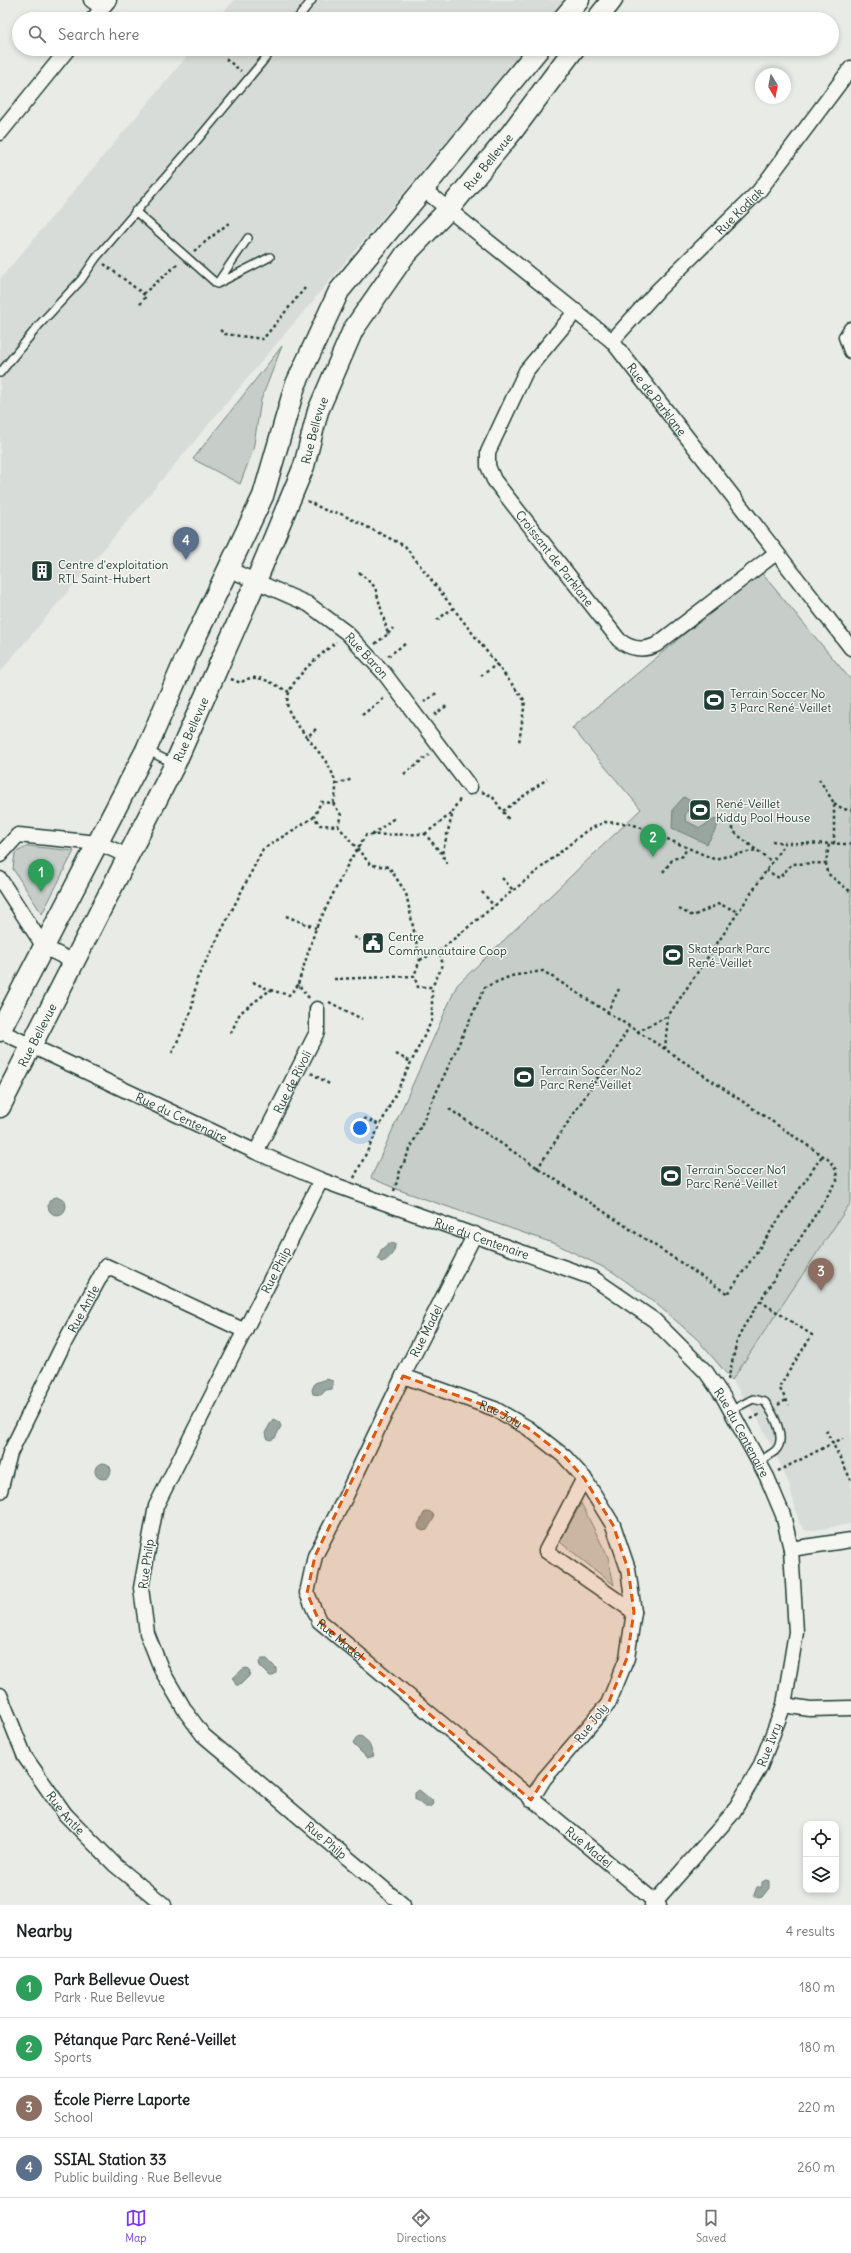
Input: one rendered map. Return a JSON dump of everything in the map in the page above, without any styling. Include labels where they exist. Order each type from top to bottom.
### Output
[{"type":"street","points":[[569,12],[579,0]]},
{"type":"street","points":[[603,12],[612,0]]},
{"type":"street","points":[[0,133],[62,56]]},
{"type":"street","points":[[0,1031],[146,750],[228,569],[263,496],[295,386],[339,291],[533,56]]},
{"type":"street","name":"Rue Bellevue","points":[[0,1106],[175,764],[256,581],[304,466],[318,412],[354,330],[405,255],[449,210],[512,132],[569,56]]},
{"type":"street","name":"Rue Kodiak","points":[[612,341],[658,290],[759,191],[851,68]]},
{"type":"street","name":"Rue de Parklane","points":[[423,189],[612,341],[776,553],[850,643]]},
{"type":"street","name":"Croissant de Parklane","points":[[576,312],[526,371],[488,452],[487,463],[494,480],[619,640],[635,648],[646,649],[656,645],[776,553]]},
{"type":"street","points":[[851,329],[846,337],[851,351]]},
{"type":"street","name":"Rue Baron","points":[[228,569],[308,604],[347,633],[376,664],[396,689],[438,747],[470,787]]},
{"type":"street","points":[[0,855],[18,835],[98,843],[128,856]]},
{"type":"street","points":[[0,878],[44,947],[74,962]]},
{"type":"street","name":"Rue de Rivoli","points":[[256,1152],[317,1032],[320,1004]]},
{"type":"street","name":"Rue du Centenaire","points":[[0,1031],[256,1152],[321,1180],[475,1234],[594,1278],[654,1320],[706,1372],[727,1405],[767,1477],[783,1515],[791,1549]]},
{"type":"street","name":"Rue Philp","points":[[321,1180],[156,1506],[141,1588],[147,1633],[162,1672],[186,1712],[203,1735],[403,1905]]},
{"type":"street","name":"Rue Madel","points":[[475,1234],[402,1376],[345,1498],[315,1556],[307,1593],[319,1621],[655,1904]]},
{"type":"street","name":"Rue Antle","points":[[0,1491],[10,1453],[60,1349],[106,1266],[245,1331]]},
{"type":"street","name":"Rue Joly","points":[[402,1376],[495,1409],[528,1428],[559,1452],[584,1478],[613,1525],[628,1569],[634,1612],[627,1658],[608,1704],[544,1779],[531,1800]]},
{"type":"street","points":[[584,1478],[546,1551],[634,1612]]},
{"type":"street","points":[[791,1549],[851,1540]]},
{"type":"street","name":"Rue Ivry","points":[[655,1904],[732,1814],[760,1767],[784,1705],[796,1632],[791,1549]]},
{"type":"street","name":"Rue Antle","points":[[0,1695],[25,1757],[65,1814],[115,1865],[164,1905]]},
{"type":"street","points":[[784,1705],[810,1709],[851,1708]]},
{"type":"lane","points":[[303,12],[312,0]]},
{"type":"lane","points":[[0,373],[39,325],[80,280],[135,210],[267,56]]},
{"type":"lane","points":[[135,210],[217,284]]},
{"type":"lane","points":[[217,284],[248,238]]},
{"type":"lane","points":[[217,284],[270,257]]},
{"type":"lane","points":[[146,750],[175,764]]},
{"type":"lane","points":[[727,1405],[753,1399],[765,1402],[770,1409],[778,1426],[780,1444],[775,1451],[759,1462]]},
{"type":"path","points":[[226,59],[249,78]]},
{"type":"path","points":[[106,265],[146,296],[139,306]]},
{"type":"path","points":[[220,330],[225,334],[263,339],[305,288]]},
{"type":"path","points":[[291,497],[339,513],[405,546],[526,701],[519,743]]},
{"type":"path","points":[[358,572],[375,586],[388,634]]},
{"type":"path","points":[[437,620],[453,608]]},
{"type":"path","points":[[365,652],[388,634],[393,628]]},
{"type":"path","points":[[334,803],[338,792],[333,772],[289,710],[289,692],[305,668],[347,633]]},
{"type":"path","points":[[376,664],[405,644]]},
{"type":"path","points":[[481,676],[497,664]]},
{"type":"path","points":[[216,672],[242,683],[245,680],[258,677],[289,692]]},
{"type":"path","points":[[362,715],[396,689]]},
{"type":"path","points":[[307,737],[316,729]]},
{"type":"path","points":[[404,774],[438,747]]},
{"type":"path","points":[[336,784],[353,779]]},
{"type":"path","points":[[503,811],[547,779]]},
{"type":"path","points":[[819,779],[834,802],[843,809],[851,810]]},
{"type":"path","points":[[442,854],[454,808],[470,787],[492,796],[509,820]]},
{"type":"path","points":[[172,1053],[191,1012],[197,979],[263,849],[314,818],[321,802],[334,803]]},
{"type":"path","points":[[834,802],[834,844]]},
{"type":"path","points":[[334,803],[341,815],[338,826]]},
{"type":"path","points":[[253,982],[270,990],[289,994],[299,984],[316,928],[366,835],[425,834],[452,813]]},
{"type":"path","points":[[372,835],[393,819],[391,817]]},
{"type":"path","points":[[314,818],[320,825],[338,826],[358,848],[371,866],[389,867],[406,893],[420,960],[414,976],[418,987],[432,987]]},
{"type":"path","points":[[420,960],[438,950],[586,831],[605,822],[632,824],[714,859],[757,850]]},
{"type":"path","points":[[720,822],[733,822],[733,831],[772,862]]},
{"type":"path","points":[[425,834],[442,854],[447,864]]},
{"type":"path","points":[[772,841],[785,843],[851,844]]},
{"type":"path","points":[[664,1049],[668,1016],[737,911],[785,843]]},
{"type":"path","points":[[829,844],[826,863],[827,873],[851,892]]},
{"type":"path","points":[[663,872],[673,859],[683,856],[688,848]]},
{"type":"path","points":[[766,870],[779,878],[792,864],[826,863]]},
{"type":"path","points":[[502,878],[513,890]]},
{"type":"path","points":[[482,892],[494,906]]},
{"type":"path","points":[[679,909],[693,916],[719,904],[737,911]]},
{"type":"path","points":[[286,916],[316,928]]},
{"type":"path","points":[[354,937],[360,940]]},
{"type":"path","points":[[348,1189],[432,1020],[432,987],[443,965],[438,950]]},
{"type":"path","points":[[390,1205],[400,1171],[485,987],[511,976],[543,971],[664,1049],[822,1156],[836,1170],[837,1182],[760,1301],[737,1341],[727,1405]]},
{"type":"path","points":[[334,979],[414,976]]},
{"type":"path","points":[[299,984],[320,1004],[362,1019]]},
{"type":"path","points":[[607,1013],[619,989]]},
{"type":"path","points":[[231,1033],[240,1014],[270,990]]},
{"type":"path","points":[[636,1032],[668,1016]]},
{"type":"path","points":[[537,1169],[614,1053],[629,1027]]},
{"type":"path","points":[[396,1054],[412,1062]]},
{"type":"path","points":[[300,1067],[331,1085]]},
{"type":"path","points":[[449,1109],[537,1169],[728,1294],[822,1156]]},
{"type":"path","points":[[364,1118],[380,1125]]},
{"type":"path","points":[[760,1301],[812,1335],[779,1387],[789,1405]]},
{"type":"path","points":[[826,1430],[851,1480]]},
{"type":"path","points":[[767,1477],[843,1438]]},
{"type":"highlighted area","points":[[403,1376],[495,1409],[528,1428],[565,1457],[584,1478],[613,1525],[628,1569],[634,1612],[627,1658],[608,1704],[544,1779],[531,1800],[319,1621],[307,1593],[315,1556]]},
{"type":"shaded area","points":[[234,0],[567,0],[557,12],[224,12]]},
{"type":"shaded area","name":"Centre d'exploitation RTL Saint-Hubert","points":[[187,56],[519,56],[0,672],[0,279]]},
{"type":"shaded area","points":[[282,346],[261,400],[253,450],[240,484],[193,459]]},
{"type":"shaded area","points":[[760,571],[851,680],[851,1202],[732,1380],[697,1339],[652,1300],[613,1272],[556,1244],[399,1190],[371,1178],[457,985],[641,809],[572,728]]},
{"type":"shaded area","points":[[684,797],[692,802],[685,816],[686,821],[700,828],[715,819],[720,822],[707,844],[672,828],[673,809]]},
{"type":"shaded area","points":[[28,846],[74,851],[42,914],[13,869],[15,853]]},
{"type":"shaded area","points":[[57,1197],[63,1200],[66,1206],[63,1212],[57,1215],[51,1212],[48,1206],[51,1200]]},
{"type":"shaded area","points":[[851,1202],[851,1524],[809,1531],[805,1530],[799,1522],[789,1484],[758,1419],[732,1380]]},
{"type":"shaded area","points":[[389,1243],[395,1244],[393,1253],[389,1258],[381,1262],[378,1258],[381,1250]]},
{"type":"shaded area","points":[[326,1379],[333,1381],[332,1389],[326,1390],[321,1395],[313,1394],[312,1390],[315,1383]]},
{"type":"shaded area","points":[[273,1419],[279,1422],[281,1426],[275,1438],[270,1440],[267,1438],[265,1433]]},
{"type":"shaded area","points":[[103,1463],[109,1465],[111,1471],[109,1477],[103,1479],[97,1477],[95,1471],[97,1465]]},
{"type":"shaded area","points":[[581,1503],[608,1557],[614,1585],[560,1542]]},
{"type":"shaded area","points":[[429,1511],[433,1514],[434,1518],[427,1530],[423,1531],[419,1529],[418,1525],[424,1513]]},
{"type":"shaded area","points":[[262,1659],[267,1659],[276,1668],[276,1673],[273,1676],[270,1676],[260,1666],[259,1662]]},
{"type":"shaded area","points":[[247,1668],[250,1671],[249,1676],[240,1685],[236,1685],[233,1678],[243,1669]]},
{"type":"shaded area","points":[[361,1736],[368,1742],[374,1756],[367,1758],[353,1744],[357,1737]]},
{"type":"shaded area","points":[[419,1790],[432,1800],[433,1804],[430,1807],[425,1807],[415,1799],[415,1793]]},
{"type":"shaded area","points":[[766,1880],[769,1881],[769,1888],[762,1897],[758,1898],[754,1895],[757,1887],[762,1887],[762,1882]]},
{"type":"place","name":"SSIAL Station 33","points":[[186,560]]},
{"type":"place","name":"Centre d'exploitation RTL Saint-Hubert","points":[[42,571]]},
{"type":"place","name":"Terrain Soccer No 3 Parc René-Veillet","points":[[714,700]]},
{"type":"place","name":"René-Veillet Kiddy Pool House","points":[[700,810]]},
{"type":"place","name":"Pétanque Parc René-Veillet","points":[[653,857]]},
{"type":"place","name":"Park Bellevue Ouest","points":[[41,892]]},
{"type":"place","name":"Centre Communautaire Coop","points":[[373,943]]},
{"type":"place","name":"Skatepark Parc René-Veillet","points":[[673,955]]},
{"type":"place","name":"Terrain Soccer No2 Parc René-Veillet","points":[[524,1077]]},
{"type":"place","name":"Terrain Soccer No1 Parc René-Veillet","points":[[671,1176]]},
{"type":"place","name":"École Pierre Laporte","points":[[821,1291]]}]
